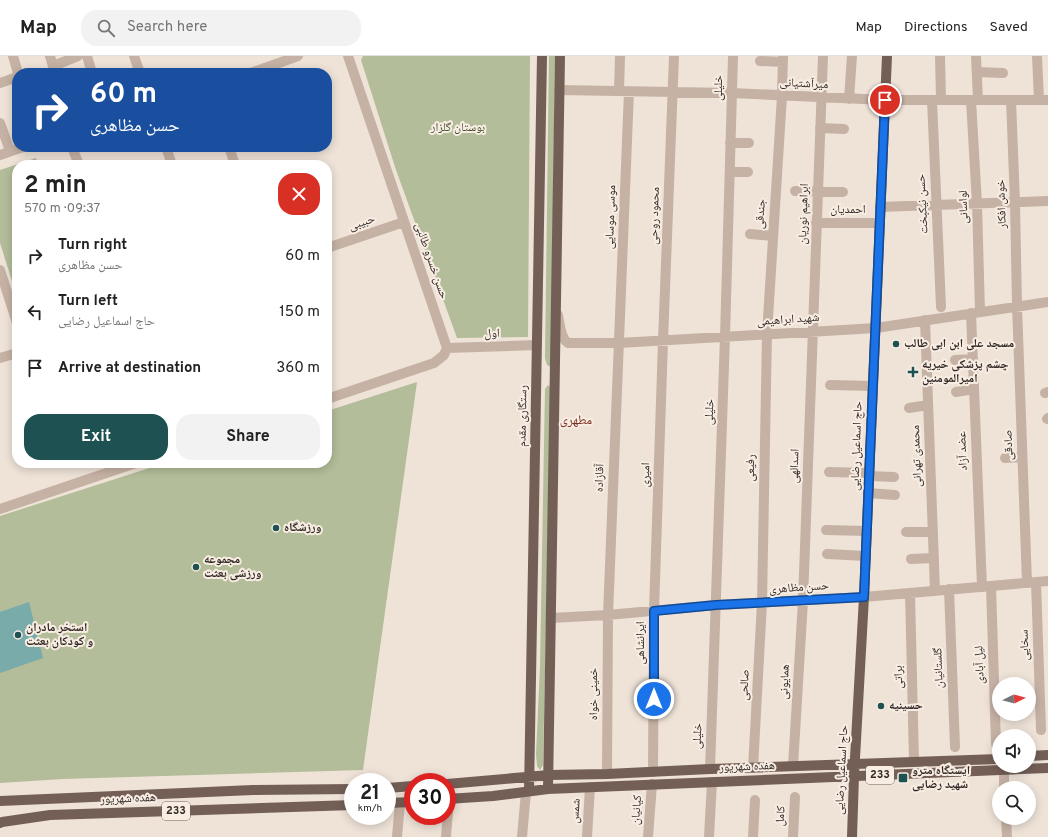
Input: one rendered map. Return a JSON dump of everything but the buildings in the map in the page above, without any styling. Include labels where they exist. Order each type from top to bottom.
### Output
[{"type":"main road","name":"رستگاری مقدم","points":[[528,791],[530,777],[542,56]]},
{"type":"main road","points":[[548,789],[558,90],[560,56]]},
{"type":"main road","name":"حاج اسماعیل رضایی","points":[[852,837],[866,556],[887,56]]},
{"type":"main road","points":[[536,373],[555,373]]},
{"type":"main road","points":[[1036,756],[1048,755]]},
{"type":"main road","name":"هفده شهریور","points":[[456,783],[548,775],[992,759]]},
{"type":"main road","name":"هفده شهریور","points":[[1036,769],[1048,768]]},
{"type":"main road","name":"هفده شهریور","points":[[456,798],[494,796],[548,789],[992,770]]},
{"type":"main road","name":"هفده شهریور","points":[[0,801],[253,790],[344,789]]},
{"type":"main road","points":[[396,803],[404,803]]},
{"type":"main road","name":"هفده شهریور","points":[[1,822],[50,815],[344,805]]},
{"type":"street","points":[[13,56],[17,68]]},
{"type":"street","points":[[53,65],[78,56]]},
{"type":"street","points":[[87,56],[91,68]]},
{"type":"street","points":[[134,56],[138,68]]},
{"type":"street","points":[[264,68],[298,56]]},
{"type":"street","name":"حسن خسرو طالبی","points":[[348,56],[447,348]]},
{"type":"street","points":[[619,91],[620,56]]},
{"type":"street","name":"محمود روحی","points":[[663,340],[674,56]]},
{"type":"street","name":"خلیلی","points":[[710,769],[726,337],[733,56]]},
{"type":"street","name":"ابراهیم نوریان","points":[[812,332],[822,56]]},
{"type":"street","points":[[849,99],[852,56]]},
{"type":"street","name":"حسن نیکبخت","points":[[940,56],[936,100],[937,205],[942,307]]},
{"type":"street","name":"لواسانی","points":[[975,313],[977,204],[975,100],[977,72],[976,56]]},
{"type":"street","points":[[1037,56],[1044,100]]},
{"type":"street","points":[[760,61],[783,59]]},
{"type":"street","name":"جندقی","points":[[767,334],[783,59]]},
{"type":"street","points":[[977,72],[1003,73]]},
{"type":"street","points":[[0,83],[12,79]]},
{"type":"street","name":"میرآشتیانی","points":[[558,90],[732,93],[885,100],[1044,100]]},
{"type":"street","name":"موسی موسایی","points":[[619,343],[630,91]]},
{"type":"street","name":"خوش افکار","points":[[1012,100],[1016,202],[1017,306]]},
{"type":"street","points":[[0,123],[10,151],[0,155]]},
{"type":"street","points":[[820,128],[844,129]]},
{"type":"street","points":[[730,143],[749,143]]},
{"type":"street","points":[[730,172],[748,172]]},
{"type":"street","points":[[794,191],[842,192]]},
{"type":"street","points":[[880,207],[1048,201]]},
{"type":"street","name":"حبیبی","points":[[332,246],[404,222]]},
{"type":"street","name":"احمدیان","points":[[816,223],[880,223]]},
{"type":"street","points":[[750,234],[773,236]]},
{"type":"street","points":[[0,270],[3,287],[12,310]]},
{"type":"street","name":"شهید ابراهیمی","points":[[556,306],[562,337],[565,341],[619,343],[876,328],[1048,302]]},
{"type":"street","name":"صادقی","points":[[1017,306],[1022,457],[1031,582]]},
{"type":"street","name":"عضد آزاد","points":[[975,313],[973,359],[974,390],[986,586]]},
{"type":"street","name":"محمدی تهرانی","points":[[926,320],[935,591]]},
{"type":"street","name":"اسدالهی","points":[[803,600],[812,332]]},
{"type":"street","name":"رفیعی","points":[[762,603],[767,334]]},
{"type":"street","name":"امیری","points":[[654,611],[663,340]]},
{"type":"street","name":"آقازاده","points":[[608,615],[619,343]]},
{"type":"street","name":"اول","points":[[447,348],[537,345]]},
{"type":"street","points":[[332,397],[434,363],[444,355],[447,348]]},
{"type":"street","points":[[0,358],[12,354]]},
{"type":"street","points":[[955,360],[973,359]]},
{"type":"street","points":[[830,385],[873,386]]},
{"type":"street","points":[[956,392],[974,390]]},
{"type":"street","points":[[909,408],[928,405]]},
{"type":"street","points":[[1005,458],[1022,457]]},
{"type":"street","points":[[0,509],[121,468]]},
{"type":"street","points":[[829,472],[894,477]]},
{"type":"street","points":[[868,493],[895,495]]},
{"type":"street","points":[[826,530],[867,531]]},
{"type":"street","points":[[906,532],[933,532]]},
{"type":"street","points":[[827,554],[866,556]]},
{"type":"street","points":[[911,559],[934,558]]},
{"type":"street","name":"حسن مظاهری","points":[[551,618],[608,615],[716,605],[864,597],[1048,581]]},
{"type":"street","name":"سخایی","points":[[1031,582],[1041,730]]},
{"type":"street","name":"لیل آبادی","points":[[986,586],[995,729]]},
{"type":"street","name":"گلستانیان","points":[[949,589],[955,747]]},
{"type":"street","name":"براتی","points":[[910,593],[914,761]]},
{"type":"street","name":"همایونی","points":[[793,766],[803,600]]},
{"type":"street","name":"صالحی","points":[[753,768],[762,603]]},
{"type":"street","name":"ایرانشاهی","points":[[653,772],[654,611]]},
{"type":"street","name":"خمینی خواه","points":[[607,774],[608,615]]},
{"type":"street","points":[[709,837],[712,782]]},
{"type":"street","name":"کیانیان","points":[[648,837],[652,784]]},
{"type":"street","name":"شمس","points":[[587,837],[590,787]]},
{"type":"street","points":[[522,837],[528,791]]},
{"type":"street","name":"کامل","points":[[792,837],[795,797]]},
{"type":"street","points":[[753,837],[755,800]]},
{"type":"street","points":[[397,837],[400,803]]},
{"type":"street","points":[[446,837],[447,825]]},
{"type":"street","points":[[1006,825],[1007,837]]},
{"type":"green space","name":"بوستان گلزار","points":[[363,56],[530,56],[528,337],[457,338],[396,170],[361,60]]},
{"type":"green space","points":[[549,56],[555,56],[551,367],[547,365],[545,358]]},
{"type":"green space","points":[[12,166],[12,281],[0,243],[0,170]]},
{"type":"green space","name":"مجموعه ورزشی بعثت","points":[[417,382],[363,770],[63,779],[0,783],[0,516],[149,468],[332,468],[332,409]]},
{"type":"green space","points":[[548,385],[551,388],[543,765],[540,770],[537,766],[536,754],[540,666],[545,389]]},
{"type":"water","name":"استخر مادران و کودکان بعثت","points":[[29,602],[43,658],[0,673],[0,612]]},
{"type":"place","name":"مسجد علی ابن ابی طالب","points":[[896,344]]},
{"type":"place","name":"چشم پزشکی خیریه امیرالمومنین","points":[[913,372]]},
{"type":"place","name":"ورزشگاه","points":[[276,528]]},
{"type":"place","name":"مجموعه ورزشی بعثت","points":[[196,567]]},
{"type":"place","name":"استخر مادران و کودکان بعثت","points":[[18,635]]},
{"type":"place","name":"حسینیه","points":[[881,706]]},
{"type":"place","name":"ایستگاه مترو شهید رضایی","points":[[903,778]]},
{"type":"district","name":"مطهری","points":[[576,421]]},
{"type":"route","points":[[654,699],[654,611],[716,605],[864,597],[885,100]]}]
